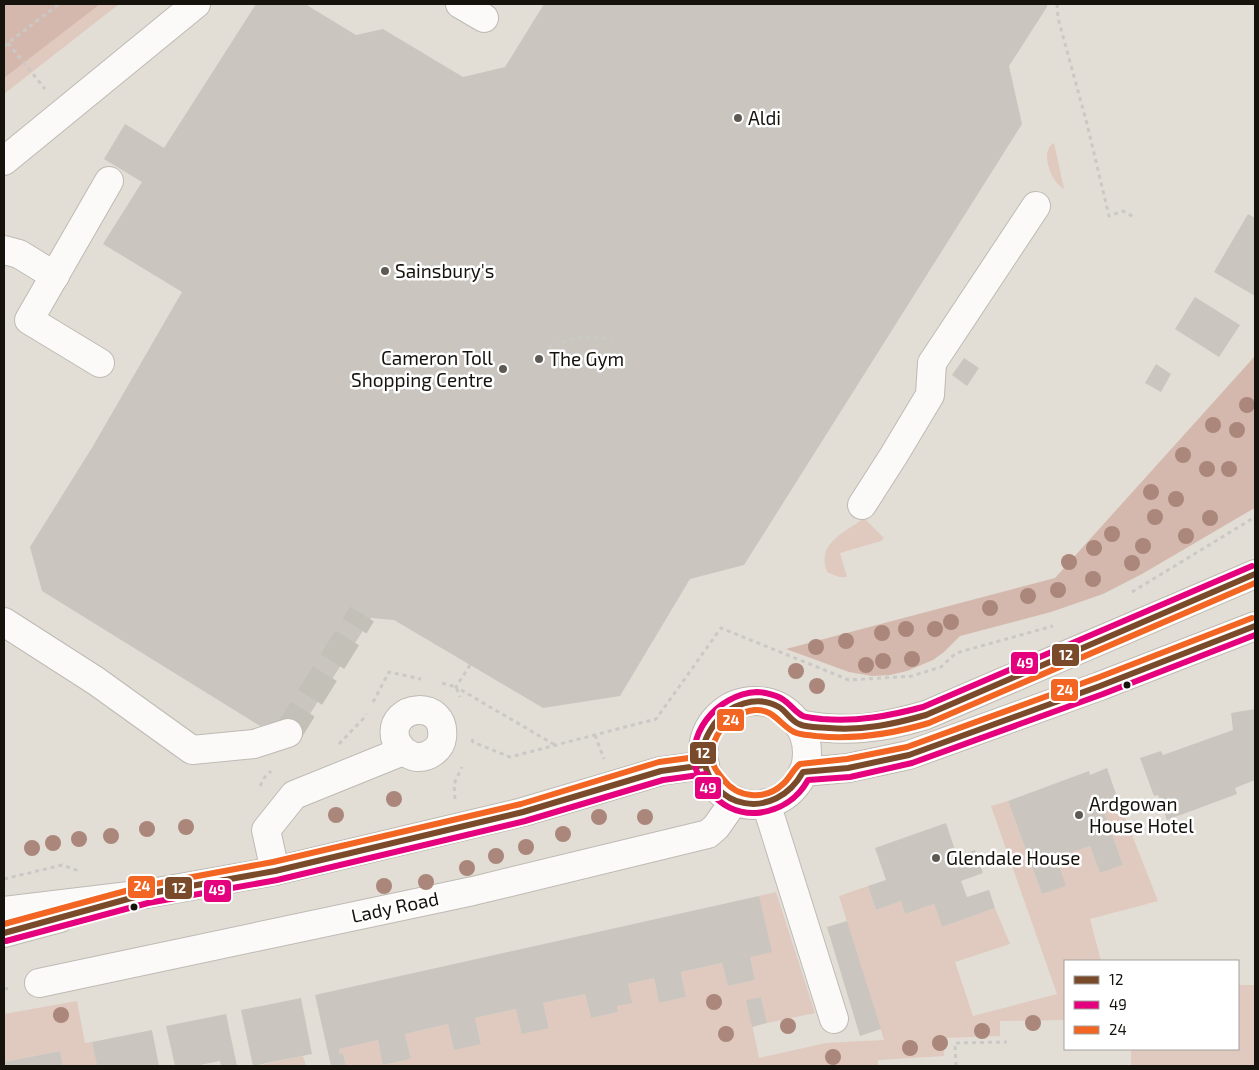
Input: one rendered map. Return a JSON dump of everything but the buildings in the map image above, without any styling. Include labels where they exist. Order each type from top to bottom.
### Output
[{"type":"street","points":[[4,160],[196,4]]},
{"type":"street","points":[[460,4],[484,18]]},
{"type":"street","points":[[100,363],[30,320],[109,181]]},
{"type":"street","points":[[862,505],[930,395],[932,363],[1036,206]]},
{"type":"street","points":[[4,250],[19,254],[55,276]]},
{"type":"street","points":[[798,724],[828,729],[862,729],[892,724],[926,714],[1255,574]]},
{"type":"street","points":[[4,622],[96,680],[192,750],[254,744],[288,733]]},
{"type":"street","points":[[803,772],[848,768],[890,760],[918,752],[1100,686],[1255,626]]},
{"type":"street","points":[[743,702],[767,703],[785,710],[798,724],[803,733],[807,753],[803,772],[798,782],[784,796],[766,804],[750,805],[735,800],[719,790],[708,774],[705,765],[703,754],[704,742],[708,731],[722,713],[743,702]]},
{"type":"street","points":[[275,871],[266,830],[294,795],[403,751]]},
{"type":"street","points":[[4,911],[146,894],[275,871],[524,812],[661,771],[705,765]]},
{"type":"street","name":"Lady Road","points":[[39,983],[473,891],[708,834],[716,827],[735,800]]},
{"type":"street","points":[[766,804],[834,1019]]},
{"type":"street","points":[[4,934],[146,894]]},
{"type":"path","points":[[4,46],[59,4]]},
{"type":"path","points":[[1057,4],[1058,18],[1087,124],[1109,216],[1123,211],[1134,217]]},
{"type":"path","points":[[8,43],[62,112]]},
{"type":"path","points":[[548,348],[577,337],[613,339]]},
{"type":"path","points":[[1128,594],[1255,517]]},
{"type":"path","points":[[470,733],[473,742],[510,757],[656,720],[721,628],[849,680],[866,680],[912,676],[941,667],[956,653],[1058,624]]},
{"type":"path","points":[[456,687],[470,665]]},
{"type":"path","points":[[372,703],[389,672],[428,680]]},
{"type":"path","points":[[437,682],[456,687],[555,745]]},
{"type":"path","points":[[456,687],[462,705]]},
{"type":"path","points":[[335,747],[364,718],[368,710]]},
{"type":"path","points":[[257,794],[264,778],[274,769]]},
{"type":"path","points":[[956,1066],[955,1043],[1006,1042]]},
{"type":"shaded area","points":[[4,4],[119,4],[4,94]]},
{"type":"shaded area","points":[[4,4],[100,4],[4,78]]},
{"type":"shaded area","points":[[1054,143],[1064,189],[1059,186],[1048,166],[1047,152]]},
{"type":"shaded area","points":[[1255,356],[1255,508],[1142,574],[1103,594],[1051,612],[960,636],[933,660],[907,671],[890,675],[872,676],[849,672],[786,649],[1055,578]]},
{"type":"shaded area","points":[[864,518],[884,538],[881,541],[840,553],[847,577],[839,577],[827,572],[825,553],[829,546],[834,539]]},
{"type":"shaded area","points":[[1117,797],[1158,901],[1090,919],[1101,960],[1064,960],[1064,1020],[1000,1021],[1000,1036],[943,1038],[944,1056],[878,1060],[878,1066],[346,1066],[343,1053],[340,1054],[339,1049],[378,1040],[384,1065],[411,1059],[405,1034],[448,1024],[454,1049],[481,1043],[475,1018],[516,1009],[549,1028],[543,1003],[585,994],[591,1018],[618,1012],[617,1006],[628,984],[654,978],[659,1003],[686,997],[681,972],[722,963],[728,986],[755,980],[750,957],[759,896],[776,892],[815,1013],[767,1023],[761,997],[747,1000],[759,1058],[826,1043],[884,1040],[839,896],[868,886],[876,910],[901,901],[905,914],[934,904],[942,927],[995,908],[1010,944],[955,962],[973,1016],[1057,994],[991,806],[1008,801],[1042,894],[1065,886],[1056,858],[1090,846],[1100,873],[1123,865],[1101,803]]},
{"type":"shaded area","points":[[1239,985],[1255,985],[1255,1066],[1131,1066],[1131,1050],[1239,1050]]},
{"type":"shaded area","points":[[77,1001],[85,1043],[92,1042],[97,1066],[63,1066],[60,1051],[4,1062],[4,1014]]},
{"type":"shaded area","points":[[303,1056],[306,1066],[256,1066]]},
{"type":"tunnel","points":[[288,733],[362,614]]},
{"type":"transit line","name":"49","points":[[1252,566],[923,707],[885,716],[835,720],[803,716],[783,699],[772,695],[757,692],[742,695],[729,700],[706,720],[699,732],[694,760],[700,779],[714,796],[724,804],[742,812],[764,812],[779,807],[793,799],[808,780],[850,777],[912,763],[1103,694],[1255,635]]},
{"type":"transit line","name":"12","points":[[1255,574],[926,715],[866,728],[841,729],[814,727],[796,723],[782,709],[771,703],[762,701],[744,703],[728,711],[715,723],[708,734],[703,754],[708,773],[717,788],[730,798],[745,803],[761,803],[776,798],[791,788],[803,772],[848,768],[909,755],[1100,686],[1255,626]]},
{"type":"transit line","name":"24","points":[[1252,618],[1097,678],[907,747],[847,759],[800,764],[783,784],[768,793],[752,795],[736,790],[723,779],[714,766],[712,756],[716,737],[728,722],[745,712],[762,710],[772,715],[794,732],[816,736],[859,737],[915,727],[929,723],[1255,583]]},
{"type":"transit line","name":"24","points":[[4,924],[144,886],[273,862],[521,804],[659,762],[704,756]]},
{"type":"transit line","name":"12","points":[[4,933],[146,894],[275,871],[523,812],[661,771],[705,765]]},
{"type":"transit line","name":"49","points":[[6,941],[148,903],[277,880],[525,821],[663,780],[706,774]]},
{"type":"place","name":"Aldi","points":[[738,118]]},
{"type":"place","name":"Sainsbury's","points":[[385,271]]},
{"type":"place","name":"The Gym","points":[[539,359]]},
{"type":"place","name":"Cameron Toll Shopping Centre","points":[[503,369]]},
{"type":"place","name":"Ardgowan House Hotel","points":[[1079,815]]},
{"type":"place","name":"Glendale House","points":[[936,858]]}]
